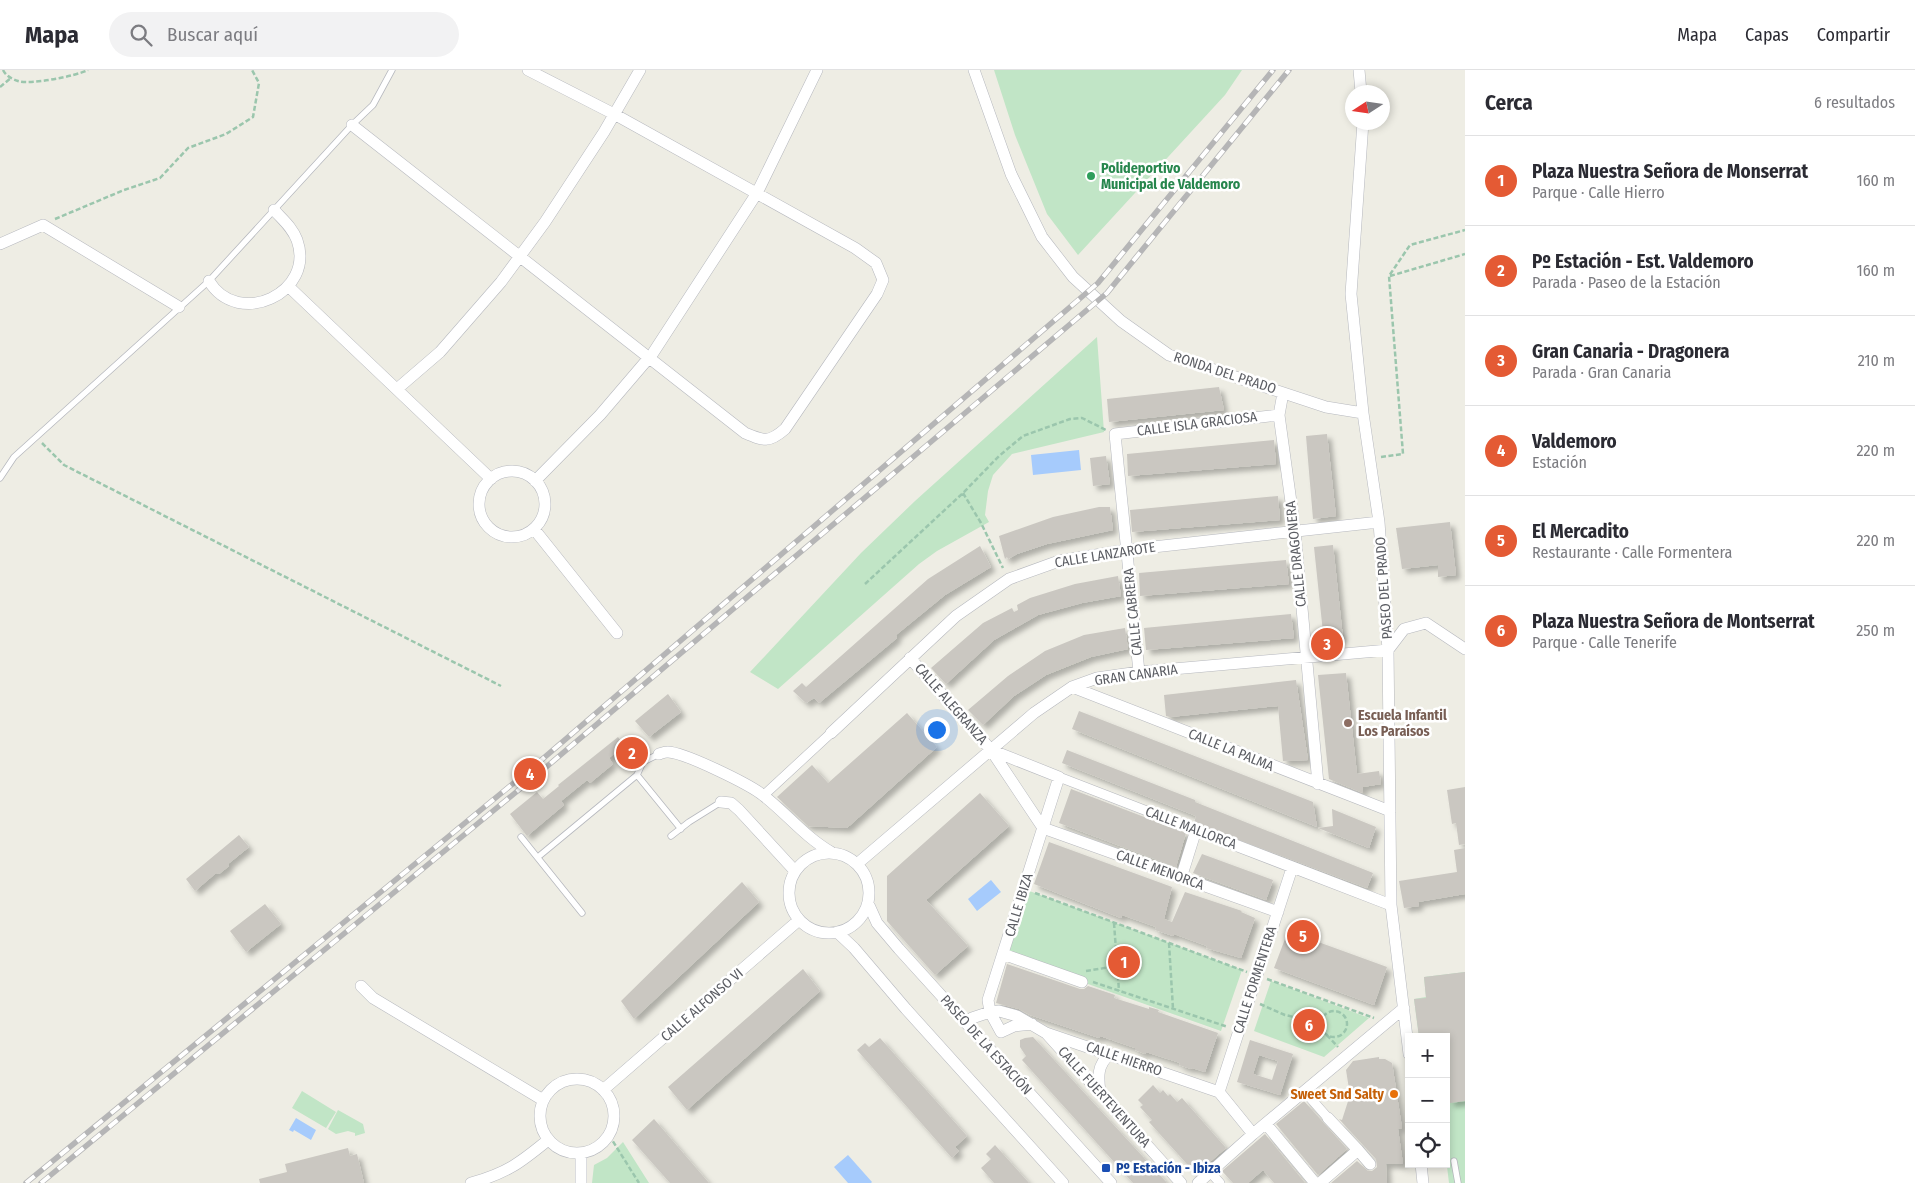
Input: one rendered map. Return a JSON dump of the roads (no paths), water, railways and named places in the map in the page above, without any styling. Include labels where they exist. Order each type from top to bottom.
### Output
[{"type":"street","points":[[352,125],[745,433],[761,440],[774,439],[785,429],[877,294],[884,280],[876,263],[855,248],[757,193],[614,114],[528,70]]},
{"type":"street","points":[[397,389],[440,352],[502,282],[545,222],[640,70]]},
{"type":"street","points":[[535,481],[600,415],[650,358],[757,193],[817,70]]},
{"type":"street","name":"RONDA DEL PRADO","points":[[974,70],[1012,174],[1042,237],[1073,277],[1121,320],[1169,355],[1326,406],[1362,413]]},
{"type":"street","points":[[1359,70],[1360,85]]},
{"type":"street","name":"PASEO DEL PRADO","points":[[1362,130],[1351,294],[1362,413],[1379,522],[1388,650],[1391,905],[1407,1033]]},
{"type":"street","points":[[209,281],[213,287],[228,298],[243,304],[260,303],[275,298],[288,286],[296,273],[300,257],[298,241],[290,226],[274,210]]},
{"type":"street","points":[[0,244],[43,225],[179,307]]},
{"type":"street","points":[[288,286],[491,479]]},
{"type":"street","name":"CALLE DRAGONERA","points":[[1283,393],[1280,415],[1295,531],[1318,784]]},
{"type":"street","name":"CALLE ISLA GRACIOSA","points":[[1114,434],[1280,415]]},
{"type":"street","name":"CALLE CABRERA","points":[[1114,434],[1139,672]]},
{"type":"street","points":[[511,471],[522,472],[535,481],[544,495],[545,506],[543,517],[534,529],[518,537],[507,537],[497,534],[488,527],[482,518],[479,507],[480,496],[484,486],[491,479],[501,473],[511,471]]},
{"type":"street","name":"CALLE LANZAROTE","points":[[764,795],[956,616],[1008,579],[1059,561],[1126,550],[1379,522]]},
{"type":"street","points":[[534,529],[618,632]]},
{"type":"street","points":[[1388,650],[1404,629],[1426,623],[1465,649]]},
{"type":"street","name":"GRAN CANARIA","points":[[857,864],[1034,713],[1072,687],[1097,678],[1139,672],[1388,650]]},
{"type":"street","name":"CALLE ALEGRANZA","points":[[910,658],[991,750],[1043,828]]},
{"type":"street","name":"CALLE LA PALMA","points":[[1072,687],[1390,811]]},
{"type":"street","name":"CALLE MALLORCA","points":[[991,750],[1391,905]]},
{"type":"street","points":[[659,754],[672,753],[712,767],[764,795],[817,844],[831,852],[850,858],[857,864],[865,876],[869,889],[868,903],[864,913],[857,922],[848,928],[827,933],[807,927],[799,920],[792,909],[788,896],[790,883],[795,871],[802,863],[810,857],[831,852]]},
{"type":"street","name":"CALLE IBIZA","points":[[990,1012],[988,1000],[1059,777]]},
{"type":"street","points":[[721,802],[730,803],[739,810],[795,871]]},
{"type":"street","name":"CALLE MENORCA","points":[[1043,828],[1278,912]]},
{"type":"street","points":[[1181,878],[1196,830]]},
{"type":"street","name":"CALLE FORMENTERA","points":[[1219,1092],[1292,868]]},
{"type":"street","name":"PASEO DE LA ESTACIÓN","points":[[868,903],[877,923],[1111,1183]]},
{"type":"street","name":"CALLE ALFONSO VI","points":[[604,1090],[799,920]]},
{"type":"street","points":[[837,932],[854,948],[906,1009],[1063,1183]]},
{"type":"street","points":[[1003,954],[1087,982]]},
{"type":"street","points":[[361,986],[374,998],[543,1100]]},
{"type":"street","points":[[1198,1183],[1252,1134],[1404,1008]]},
{"type":"street","name":"CALLE HIERRO","points":[[990,1012],[999,1011],[1017,1016],[1046,1033],[1219,1092]]},
{"type":"street","points":[[966,1022],[990,1012],[1001,1032],[996,1056]]},
{"type":"street","points":[[1001,1032],[1014,1026],[1032,1024]]},
{"type":"street","name":"CALLE FUERTEVENTURA","points":[[1046,1033],[1181,1183]]},
{"type":"street","points":[[1100,1092],[1098,1069],[1110,1054]]},
{"type":"street","points":[[571,1079],[583,1079],[594,1083],[604,1090],[614,1108],[614,1118],[609,1135],[600,1146],[580,1154],[568,1153],[557,1148],[548,1140],[540,1121],[540,1110],[543,1100],[555,1087],[571,1079]]},
{"type":"street","points":[[1219,1092],[1252,1134]]},
{"type":"street","points":[[1305,1092],[1370,1164]]},
{"type":"street","points":[[1266,1124],[1315,1183]]},
{"type":"street","points":[[471,1183],[494,1177],[518,1165],[548,1140]]},
{"type":"street","points":[[1320,1183],[1358,1150]]},
{"type":"street","points":[[580,1154],[581,1183]]},
{"type":"street","points":[[1421,1168],[1423,1183]]},
{"type":"street","points":[[1210,1172],[1220,1183]]},
{"type":"lane","points":[[0,478],[14,458],[36,437],[209,281],[352,125],[373,105],[392,70]]},
{"type":"lane","points":[[538,858],[637,774],[643,762],[659,754]]},
{"type":"lane","points":[[637,774],[680,828]]},
{"type":"lane","points":[[671,836],[680,828],[721,802]]},
{"type":"lane","points":[[521,837],[582,912]]},
{"type":"lane","points":[[1454,1161],[1458,1183]]},
{"type":"water","points":[[1079,450],[1081,470],[1033,475],[1031,455]]},
{"type":"water","points":[[991,880],[1001,892],[977,911],[968,899]]},
{"type":"water","points":[[296,1118],[316,1130],[311,1140],[294,1130],[293,1132],[289,1130]]},
{"type":"water","points":[[848,1155],[871,1183],[848,1183],[834,1167]]},
{"type":"railway","points":[[26,1183],[532,768],[1098,283],[1273,70]]},
{"type":"railway","points":[[41,1183],[538,774],[1107,293],[1289,70]]},
{"type":"place","name":"Polideportivo Municipal de Valdemoro","points":[[1091,176]]},
{"type":"place","name":"Gran Canaria - Dragonera","points":[[1327,644]]},
{"type":"place","name":"Escuela Infantil Los Paraísos","points":[[1348,723]]},
{"type":"place","name":"Pº Estación - Est. Valdemoro","points":[[632,753]]},
{"type":"place","name":"Valdemoro","points":[[530,774]]},
{"type":"place","name":"El Mercadito","points":[[1303,936]]},
{"type":"place","name":"Plaza Nuestra Señora de Monserrat","points":[[1124,962]]},
{"type":"place","name":"Plaza Nuestra Señora de Montserrat","points":[[1309,1025]]},
{"type":"place","name":"Sweet Snd Salty","points":[[1394,1094]]},
{"type":"place","name":"Pº Estación - Ibiza","points":[[1106,1168]]}]
